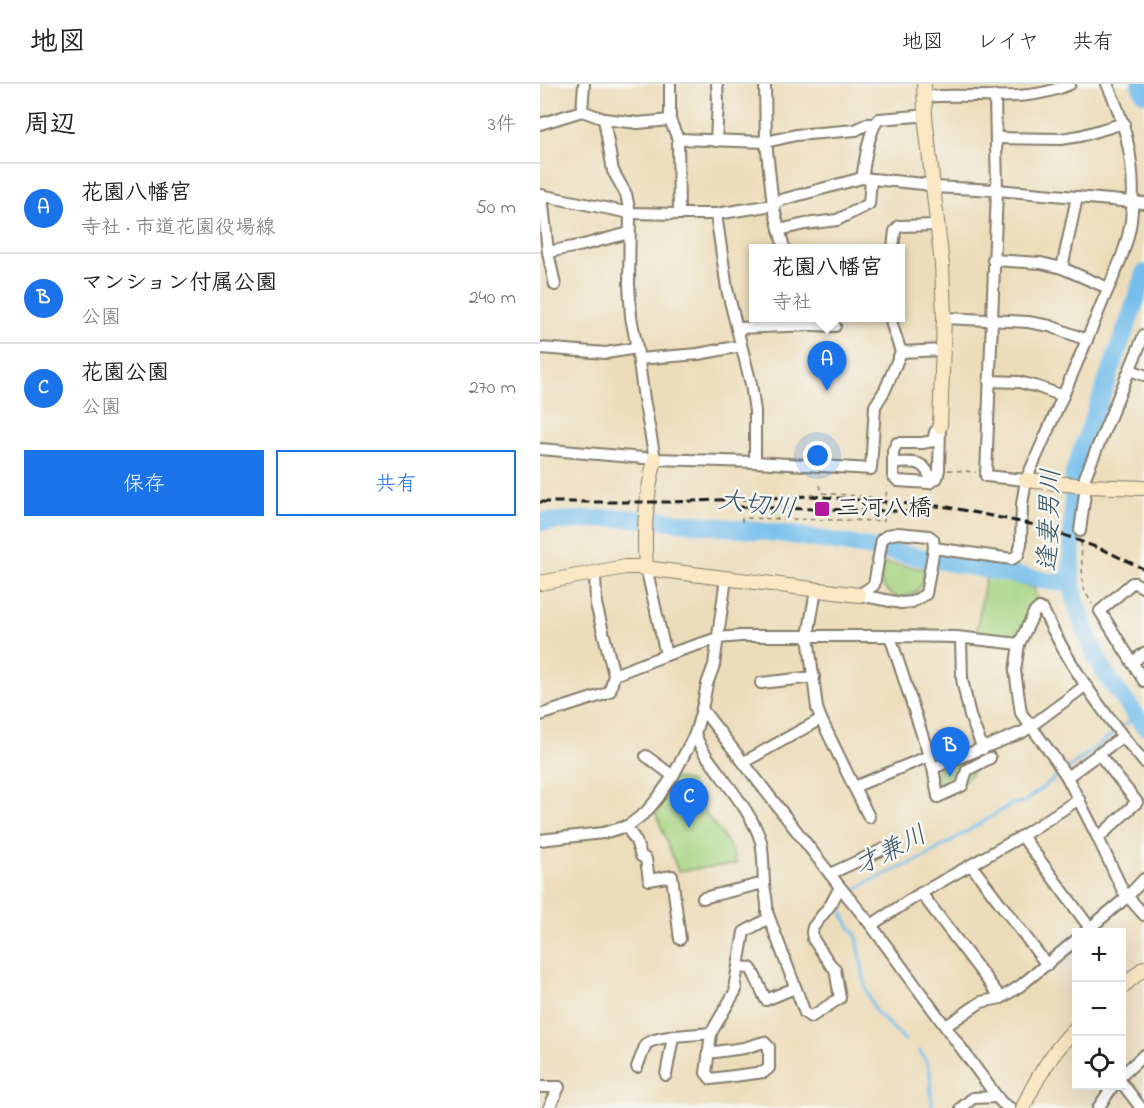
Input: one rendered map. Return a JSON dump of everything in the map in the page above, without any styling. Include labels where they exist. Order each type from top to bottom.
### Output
[{"type":"street","points":[[582,111],[584,84]]},
{"type":"street","points":[[670,84],[670,120],[678,140],[678,214]]},
{"type":"street","points":[[716,141],[717,84]]},
{"type":"street","points":[[765,84],[766,142],[773,205],[783,244]]},
{"type":"street","points":[[936,446],[922,443],[897,443],[893,451],[892,476],[898,481],[929,483],[937,478],[936,446],[940,426],[944,318],[942,265],[924,90],[995,96],[1041,94],[1070,84]]},
{"type":"street","points":[[934,548],[1012,559],[1018,555],[1021,544],[1022,504],[1026,480],[1124,250],[1131,224],[1132,162],[1124,123],[1107,84]]},
{"type":"street","points":[[995,96],[997,190],[986,476],[1144,488]]},
{"type":"street","points":[[540,124],[582,111],[604,119],[638,123],[670,120]]},
{"type":"street","points":[[779,230],[837,220],[870,204],[867,151],[875,124],[879,119],[925,116]]},
{"type":"street","points":[[604,119],[613,171],[626,194],[630,213],[631,317],[655,459],[646,507],[646,567],[666,655]]},
{"type":"street","points":[[996,138],[1080,136],[1124,123]]},
{"type":"street","points":[[678,140],[766,142],[796,135],[856,130],[867,124],[875,124]]},
{"type":"street","points":[[555,285],[548,252],[541,195],[630,213],[716,214],[773,205],[781,200],[867,179],[924,184],[933,187],[997,190],[1144,203]]},
{"type":"street","points":[[1062,268],[1077,197]]},
{"type":"street","points":[[716,214],[727,289],[751,384],[755,411],[755,462]]},
{"type":"street","points":[[893,244],[895,231],[899,226],[938,225]]},
{"type":"street","points":[[548,252],[629,233]]},
{"type":"street","points":[[993,260],[1041,263],[1062,268],[1108,288]]},
{"type":"street","points":[[944,318],[1028,322],[1050,326],[1087,340]]},
{"type":"street","points":[[737,328],[800,322]]},
{"type":"street","points":[[816,322],[835,326]]},
{"type":"street","points":[[540,449],[655,459],[872,469],[875,406],[885,390],[901,352],[892,322]]},
{"type":"street","points":[[1080,531],[1086,477],[1144,335]]},
{"type":"street","points":[[540,348],[606,353],[698,354],[741,346]]},
{"type":"street","points":[[901,352],[942,350]]},
{"type":"street","points":[[1130,370],[1144,375]]},
{"type":"street","points":[[989,381],[1019,382],[1062,396]]},
{"type":"street","points":[[893,463],[920,463],[927,468],[932,481]]},
{"type":"street","points":[[540,583],[625,567],[646,567],[859,595],[885,600],[902,603],[912,602],[926,594],[934,548],[933,539],[929,536],[898,533],[882,539],[874,585],[885,600]]},
{"type":"street","points":[[540,715],[610,691],[614,675],[596,604],[595,573]]},
{"type":"street","points":[[540,840],[603,833],[627,826],[646,812],[657,799],[673,776],[695,734],[714,665],[726,578]]},
{"type":"street","points":[[1144,588],[1132,583],[1100,611],[1144,681]]},
{"type":"street","points":[[859,595],[874,585]]},
{"type":"street","points":[[816,590],[808,636],[817,708],[869,817]]},
{"type":"street","points":[[1144,762],[1122,737],[1085,686],[1043,610],[1039,608],[1034,613],[1019,644],[1015,671],[1021,713],[1067,777],[1123,891],[1144,915]]},
{"type":"street","points":[[614,675],[718,638],[741,636],[961,638],[1019,644]]},
{"type":"street","points":[[890,636],[933,768],[938,797],[962,786],[967,770],[986,753],[1031,727],[1085,686]]},
{"type":"street","points":[[961,638],[962,679],[970,716],[986,753]]},
{"type":"street","points":[[1132,663],[1144,653]]},
{"type":"street","points":[[761,683],[814,677]]},
{"type":"street","points":[[702,709],[871,925],[997,1097],[1010,1108]]},
{"type":"street","points":[[744,762],[821,719]]},
{"type":"street","points":[[695,734],[704,753],[734,793],[753,824],[762,846],[767,912],[795,988],[806,1013],[811,1017],[840,999],[835,969],[813,939],[812,932],[813,927],[831,904],[845,893]]},
{"type":"street","points":[[1067,777],[1122,737]]},
{"type":"street","points":[[933,768],[986,753]]},
{"type":"street","points":[[1098,753],[1137,802],[1098,838]]},
{"type":"street","points":[[646,756],[673,776]]},
{"type":"street","points":[[855,788],[929,756]]},
{"type":"street","points":[[871,925],[921,893],[1022,836],[1079,799]]},
{"type":"street","points":[[627,826],[636,841],[641,856],[646,859],[649,880],[672,876],[680,939]]},
{"type":"street","points":[[1022,836],[1086,928]]},
{"type":"street","points":[[830,874],[888,847]]},
{"type":"street","points":[[971,865],[1047,965]]},
{"type":"street","points":[[1089,928],[1127,897],[1144,879]]},
{"type":"street","points":[[703,898],[764,883]]},
{"type":"street","points":[[921,893],[1001,998]]},
{"type":"street","points":[[708,1053],[744,1048],[764,1042],[769,1047],[769,1068],[764,1072],[711,1079],[706,1073],[708,1053],[711,1034],[736,990],[735,983],[744,932],[769,918]]},
{"type":"street","points":[[946,1026],[981,1002],[1001,998],[1020,986],[1072,944]]},
{"type":"street","points":[[738,967],[753,969],[766,1000],[795,988]]},
{"type":"street","points":[[1126,984],[1144,968]]},
{"type":"street","points":[[637,1067],[648,1041],[711,1034]]},
{"type":"street","points":[[1023,1108],[1038,1076],[1060,1046],[1072,1036]]},
{"type":"street","points":[[666,1075],[673,1037]]},
{"type":"street","points":[[1126,1071],[1144,1055]]},
{"type":"street","points":[[540,1087],[559,1087],[549,1108]]},
{"type":"street","points":[[1126,1088],[1141,1108]]},
{"type":"street","points":[[1098,1108],[1110,1090]]},
{"type":"street","points":[[961,1108],[973,1098],[997,1097]]},
{"type":"path","points":[[946,470],[986,473]]},
{"type":"path","points":[[820,485],[822,494],[885,498]]},
{"type":"path","points":[[742,522],[742,518],[884,520],[887,485]]},
{"type":"path","points":[[1080,531],[1083,588],[1094,606],[1100,611]]},
{"type":"green space","points":[[883,563],[924,569],[924,579],[914,594],[901,598],[894,596],[884,588],[880,578]]},
{"type":"green space","points":[[986,575],[1034,588],[1038,602],[1030,609],[1017,641],[976,634]]},
{"type":"green space","points":[[986,751],[987,756],[961,785],[940,794],[936,770]]},
{"type":"green space","points":[[675,778],[690,782],[706,814],[728,843],[737,864],[678,871],[655,811]]},
{"type":"waterway","name":"逢妻男川","points":[[1140,84],[1144,93]]},
{"type":"waterway","name":"逢妻男川","points":[[1144,273],[1074,472],[1071,572],[1079,613],[1097,657],[1110,681],[1144,726]]},
{"type":"waterway","name":"大切川","points":[[540,522],[612,518],[651,519],[785,534],[1053,582],[1071,583]]},
{"type":"waterway","name":"才兼川","points":[[1123,726],[1131,720],[1139,719]]},
{"type":"waterway","name":"才兼川","points":[[1069,768],[1114,733]]},
{"type":"waterway","name":"才兼川","points":[[850,893],[868,882],[923,858],[1012,804],[1024,802],[1060,774]]},
{"type":"waterway","name":"才兼川","points":[[844,897],[840,906],[845,919],[857,937],[866,990],[876,1012],[905,1040]]},
{"type":"waterway","name":"才兼川","points":[[919,1051],[930,1072],[933,1108]]},
{"type":"railway","points":[[540,502],[670,502],[811,496],[948,507],[1040,526],[1106,551],[1144,569]]},
{"type":"railway","points":[[739,507],[930,514]]},
{"type":"place","name":"花園八幡宮","points":[[827,391]]},
{"type":"place","name":"三河八橋","points":[[822,509]]},
{"type":"place","name":"マンション付属公園","points":[[950,777]]},
{"type":"place","name":"花園公園","points":[[689,828]]}]
